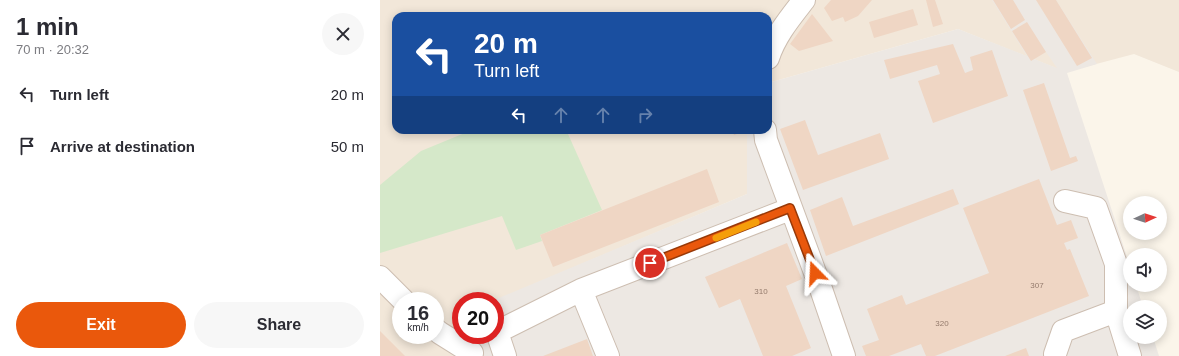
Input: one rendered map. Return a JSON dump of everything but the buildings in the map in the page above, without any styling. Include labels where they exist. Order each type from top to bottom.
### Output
[{"type":"street","points":[[772,47],[786,23],[804,0]]},
{"type":"street","points":[[765,134],[766,140],[790,208],[820,286],[844,356]]},
{"type":"street","points":[[1065,201],[1096,208],[1116,264],[1116,311],[1130,356]]},
{"type":"street","points":[[504,329],[581,290],[790,208]]},
{"type":"street","points":[[380,277],[395,292]]},
{"type":"street","points":[[581,290],[608,356]]},
{"type":"street","points":[[1055,354],[1063,331],[1116,311]]},
{"type":"street","points":[[444,335],[470,354],[482,344]]},
{"type":"street","points":[[500,344],[505,356]]},
{"type":"shaded area","points":[[380,0],[1179,0],[1179,72],[1134,54],[1066,72],[958,29],[772,82],[772,12],[392,12],[392,134],[747,134],[747,194],[504,297],[504,292],[452,292],[452,344],[471,344],[465,356],[380,356]]},
{"type":"shaded area","points":[[992,0],[1056,0],[1097,64],[1067,73],[1124,248],[1123,292],[1138,292],[1141,300],[1123,300],[1123,344],[1155,344],[1159,356],[465,356],[471,344],[504,344],[504,296],[747,194],[747,134],[772,134],[772,82],[958,29],[1027,56]],"holes":[[[1046,52],[1057,68],[1034,59]]]},
{"type":"green space","points":[[462,134],[568,134],[602,210],[540,235],[542,241],[516,250],[502,216],[380,253],[380,185],[421,151]]},
{"type":"slow traffic","points":[[716,238],[756,222]]},
{"type":"route","points":[[650,263],[790,208],[815,273]]}]
